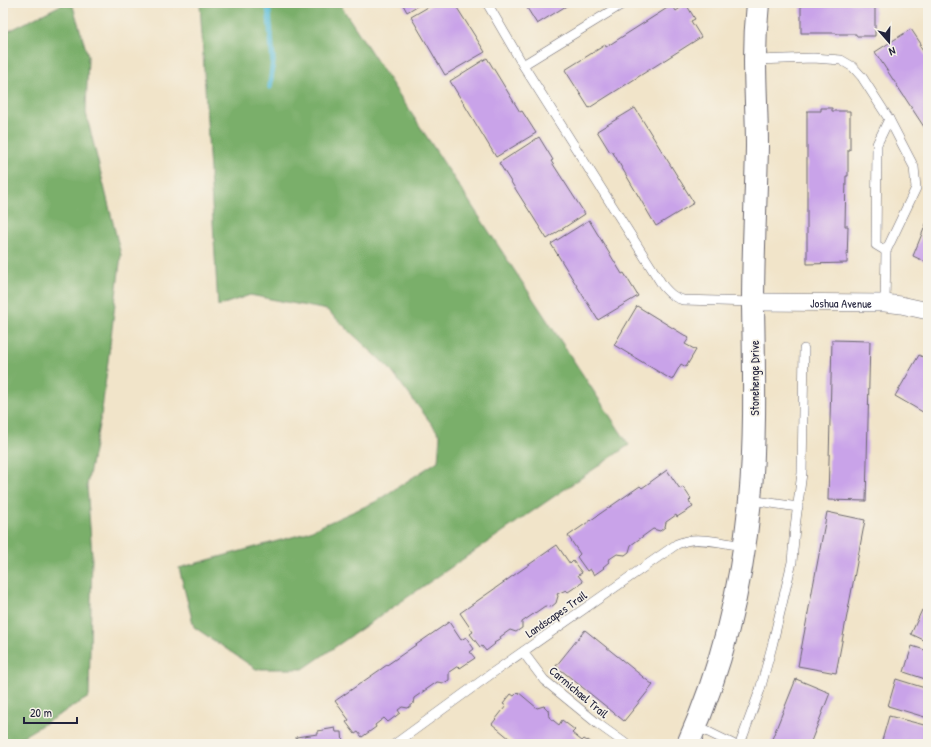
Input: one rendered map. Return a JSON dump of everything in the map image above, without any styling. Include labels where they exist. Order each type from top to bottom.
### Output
[{"type":"street","name":"Stonehenge Drive","points":[[692,735],[725,640],[737,588],[750,500],[754,440],[753,302],[757,144],[755,60],[758,3]]},
{"type":"street","name":"Joshua Avenue","points":[[753,302],[886,303],[928,311]]},
{"type":"lane","points":[[487,3],[523,65],[659,280],[669,293],[676,298],[683,300],[753,302]]},
{"type":"lane","points":[[523,65],[624,3]]},
{"type":"lane","points":[[755,60],[812,58],[841,60],[853,68],[862,77],[889,119],[914,167],[916,188],[886,251],[886,303]]},
{"type":"lane","points":[[886,251],[876,245],[877,144],[889,119]]},
{"type":"lane","points":[[740,744],[760,690],[792,562],[802,473],[804,349]]},
{"type":"lane","points":[[750,500],[798,507]]},
{"type":"lane","name":"Landscapes Trail","points":[[395,744],[677,544],[697,540],[744,546]]},
{"type":"lane","name":"Carmichael Trail","points":[[523,652],[544,680],[598,724],[626,744]]},
{"type":"lane","points":[[692,735],[733,744]]},
{"type":"green space","points":[[65,3],[72,3],[88,56],[86,113],[121,255],[102,410],[87,485],[92,555],[89,697],[10,744],[3,744],[3,34]]},
{"type":"green space","points":[[200,3],[339,3],[629,445],[303,669],[256,669],[194,627],[179,568],[303,534],[375,502],[438,461],[440,435],[389,368],[327,310],[250,295],[218,306]]},
{"type":"building","points":[[402,3],[422,3],[407,12]]},
{"type":"building","points":[[435,3],[454,3],[485,52],[445,75],[411,17]]},
{"type":"building","points":[[524,3],[571,3],[537,24]]},
{"type":"building","points":[[801,3],[875,3],[875,36],[856,36],[856,34],[836,33],[801,33]]},
{"type":"building","points":[[686,4],[695,19],[691,21],[701,37],[589,108],[565,70],[605,45],[606,47],[672,5],[676,11]]},
{"type":"building","points":[[911,29],[921,44],[919,45],[928,59],[928,133],[875,52]]},
{"type":"building","points":[[487,58],[520,112],[522,111],[536,133],[496,157],[450,81]]},
{"type":"building","points":[[635,108],[694,203],[656,226],[612,151],[610,152],[597,131]]},
{"type":"building","points":[[821,108],[832,108],[832,111],[850,111],[850,150],[848,150],[848,176],[846,176],[845,226],[848,226],[847,263],[807,264],[807,111],[821,111]]},
{"type":"building","points":[[539,137],[553,160],[551,161],[585,214],[547,239],[499,163]]},
{"type":"building","points":[[928,219],[928,263],[913,256]]},
{"type":"building","points":[[589,220],[622,274],[624,273],[638,296],[598,320],[551,244]]},
{"type":"building","points":[[637,306],[689,338],[685,344],[696,350],[686,367],[681,364],[672,380],[614,345]]},
{"type":"building","points":[[832,340],[870,341],[866,501],[828,500]]},
{"type":"building","points":[[919,355],[928,360],[928,415],[895,396]]},
{"type":"building","points":[[667,470],[680,489],[683,487],[691,499],[689,501],[693,507],[677,517],[676,515],[666,522],[665,527],[660,531],[653,529],[631,545],[629,552],[625,555],[617,554],[608,560],[609,562],[603,567],[604,568],[594,575],[590,569],[587,571],[577,557],[580,554],[568,536],[640,486],[642,488]]},
{"type":"building","points":[[827,512],[865,520],[836,673],[798,666]]},
{"type":"building","points":[[557,545],[570,564],[573,561],[582,573],[578,575],[583,582],[568,592],[566,590],[557,594],[558,596],[556,603],[551,607],[545,606],[522,622],[522,628],[516,632],[510,630],[500,637],[501,639],[494,643],[495,644],[486,651],[482,646],[480,647],[470,634],[473,632],[460,613]]},
{"type":"building","points":[[922,610],[928,612],[928,642],[911,634]]},
{"type":"building","points":[[449,622],[461,640],[466,637],[474,649],[470,652],[475,658],[460,668],[458,666],[449,672],[449,680],[444,683],[437,682],[414,698],[413,704],[408,708],[402,707],[398,710],[400,713],[388,722],[384,718],[375,725],[376,727],[362,737],[358,732],[355,734],[346,722],[349,720],[335,701]]},
{"type":"building","points":[[585,630],[653,685],[624,721],[556,666]]},
{"type":"building","points":[[912,646],[928,651],[928,680],[904,672]]},
{"type":"building","points":[[796,679],[830,693],[810,744],[770,744]]},
{"type":"building","points":[[896,679],[928,689],[928,718],[888,706]]},
{"type":"building","points":[[518,692],[537,708],[544,706],[548,710],[549,717],[559,725],[562,720],[575,730],[572,733],[582,741],[584,739],[587,741],[588,740],[593,744],[516,744],[492,724],[506,706],[503,704],[511,694],[514,696]]},
{"type":"building","points":[[889,716],[928,726],[927,744],[881,744]]},
{"type":"building","points":[[335,728],[336,732],[342,732],[343,744],[297,744],[296,737],[318,734],[318,731]]},
{"type":"waterway","points":[[268,3],[273,61],[270,87]]}]
